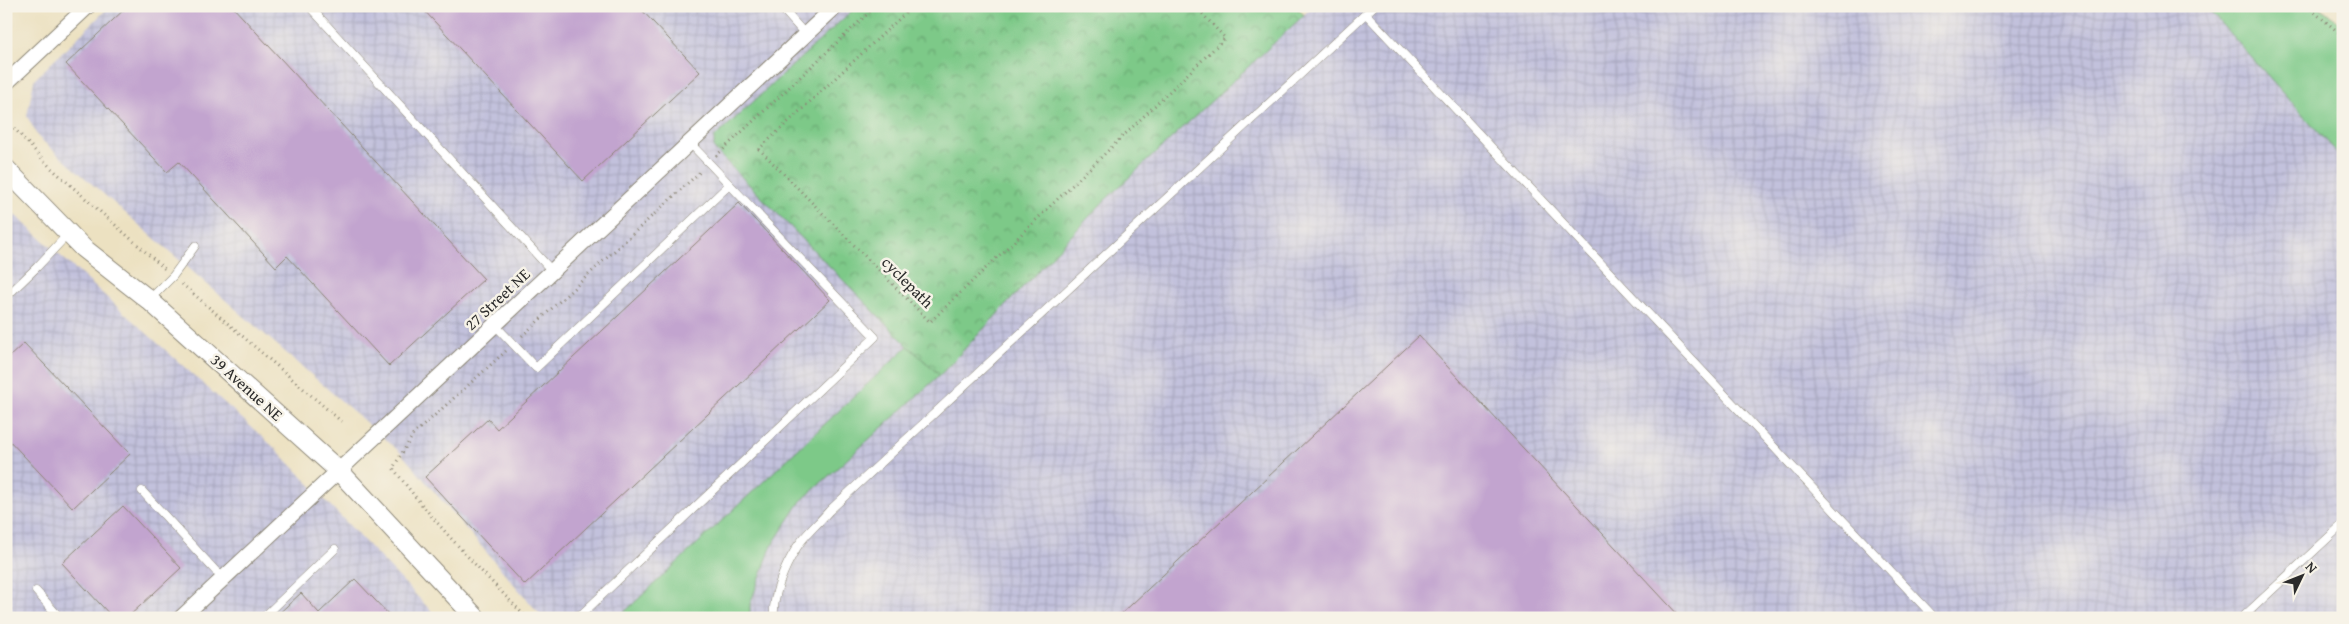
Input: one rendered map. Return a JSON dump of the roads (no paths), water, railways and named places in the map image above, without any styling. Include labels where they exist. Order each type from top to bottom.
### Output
[{"type":"street","points":[[6,83],[88,6]]},
{"type":"street","name":"27 Street NE","points":[[181,618],[340,472],[689,142],[836,6]]},
{"type":"street","name":"39 Avenue NE","points":[[6,169],[83,248],[149,300],[340,472],[471,616]]},
{"type":"lane","points":[[310,6],[552,271]]},
{"type":"lane","points":[[780,6],[805,34]]},
{"type":"lane","points":[[774,618],[773,610],[782,578],[798,546],[829,511],[1374,6]]},
{"type":"lane","points":[[1366,14],[1935,618]]},
{"type":"lane","points":[[573,618],[583,614],[875,337],[689,142]]},
{"type":"lane","points":[[495,325],[536,368],[729,185]]},
{"type":"lane","points":[[6,297],[37,268],[68,234]]},
{"type":"lane","points":[[149,300],[173,276],[195,246]]},
{"type":"lane","points":[[142,492],[223,579]]},
{"type":"lane","points":[[2242,618],[2343,524]]},
{"type":"lane","points":[[262,618],[335,549]]},
{"type":"lane","points":[[36,591],[60,618]]}]
